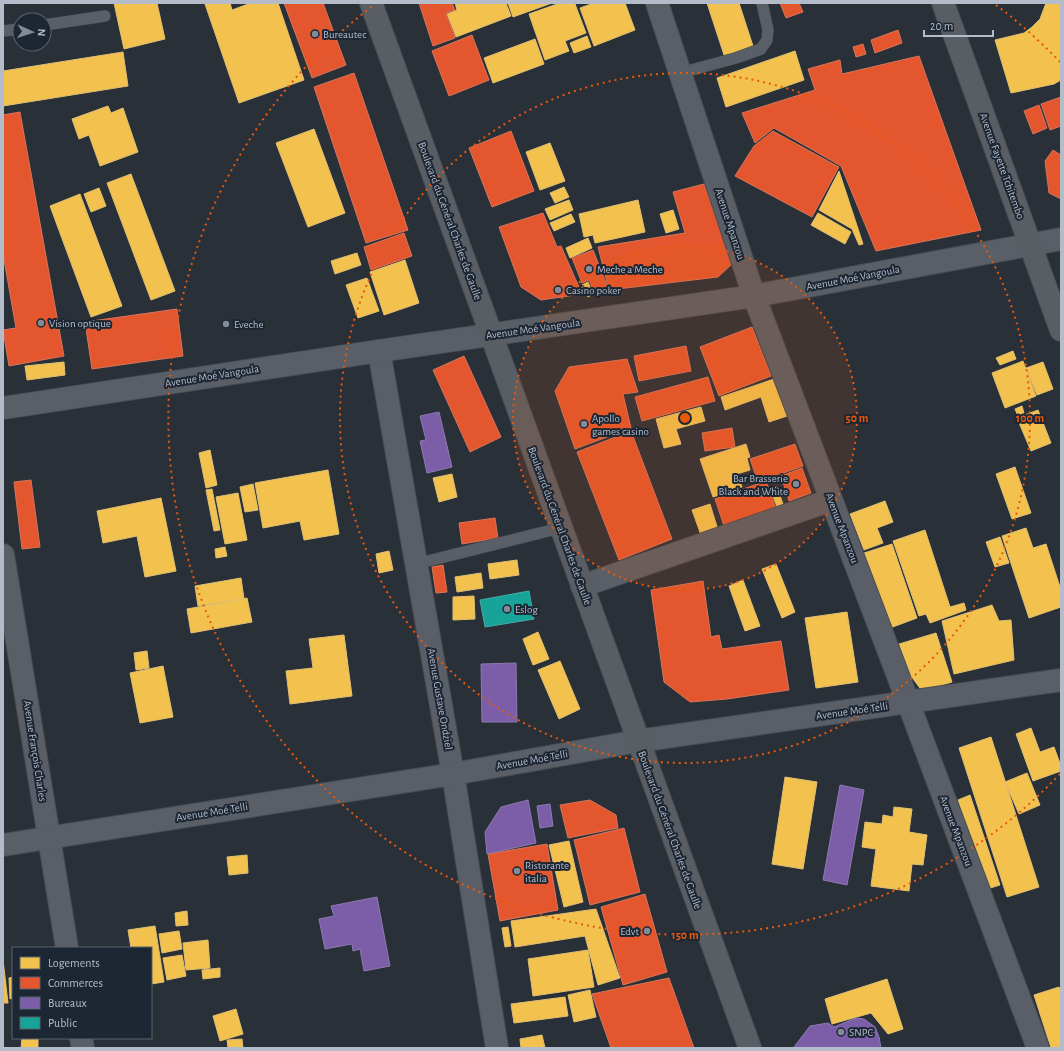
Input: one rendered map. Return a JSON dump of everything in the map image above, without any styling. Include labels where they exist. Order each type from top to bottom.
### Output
[{"type":"main road","name":"Boulevard du Général Charles de Gaulle","points":[[371,3],[490,335],[750,1048]]},
{"type":"main road","name":"Avenue Fayette Tchitembo","points":[[943,3],[1061,330]]},
{"type":"street","name":"Avenue Mpanzou","points":[[657,3],[754,296],[1038,1048]]},
{"type":"street","name":"Avenue Moé Vangoula","points":[[3,408],[379,350],[754,296],[1061,239]]},
{"type":"street","name":"Avenue Gustave Ondziel","points":[[379,350],[452,774],[497,1048]]},
{"type":"street","points":[[582,586],[831,500]]},
{"type":"street","name":"Avenue François Charles","points":[[3,554],[67,947]]},
{"type":"street","name":"Avenue Moé Telli","points":[[3,846],[452,774],[638,742],[1061,680]]},
{"type":"lane","points":[[680,73],[736,58],[760,49],[767,40],[768,30],[762,3]]},
{"type":"lane","points":[[52,24],[105,16]]},
{"type":"lane","points":[[416,564],[560,528]]},
{"type":"building: Logements","points":[[114,3],[157,3],[165,39],[124,49]]},
{"type":"building: Logements","points":[[230,3],[232,10],[251,3],[278,3],[304,80],[239,103],[205,4]]},
{"type":"building: Logements","points":[[455,3],[506,3],[511,16],[456,37],[447,14],[457,10]]},
{"type":"building: Logements","points":[[508,3],[552,3],[513,17]]},
{"type":"building: Logements","points":[[560,3],[578,3],[575,4],[586,33],[565,41],[569,51],[545,60],[529,14]]},
{"type":"building: Logements","points":[[594,3],[625,3],[635,30],[594,46],[580,8]]},
{"type":"building: Logements","points":[[707,3],[739,3],[754,49],[725,58]]},
{"type":"building: Logements","points":[[1046,3],[1061,3],[1061,80],[1054,84],[1011,93],[995,40],[1024,33],[1040,19]]},
{"type":"building: Logements","points":[[587,36],[591,47],[574,53],[570,43]]},
{"type":"building: Logements","points":[[535,39],[544,64],[493,83],[484,58]]},
{"type":"building: Logements","points":[[795,51],[804,80],[726,107],[717,78]]},
{"type":"building: Logements","points":[[123,52],[128,86],[3,106],[3,71]]},
{"type":"building: Logements","points":[[108,106],[111,113],[123,108],[138,152],[100,166],[89,135],[79,139],[72,119]]},
{"type":"building: Logements","points":[[314,129],[345,213],[308,227],[276,143]]},
{"type":"building: Logements","points":[[550,143],[565,181],[540,190],[526,152]]},
{"type":"building: Logements","points":[[839,171],[863,244],[859,245],[852,229],[819,210]]},
{"type":"building: Logements","points":[[131,174],[175,291],[151,300],[107,183]]},
{"type":"building: Logements","points":[[564,187],[569,197],[555,203],[550,193]]},
{"type":"building: Logements","points":[[99,188],[106,206],[91,212],[84,194]]},
{"type":"building: Logements","points":[[80,194],[122,306],[91,317],[50,206]]},
{"type":"building: Logements","points":[[569,200],[573,210],[550,220],[545,209]]},
{"type":"building: Logements","points":[[638,200],[645,232],[595,243],[593,235],[584,237],[579,214]]},
{"type":"building: Logements","points":[[673,210],[679,229],[666,233],[660,214]]},
{"type":"building: Logements","points":[[818,213],[851,232],[845,244],[811,225]]},
{"type":"building: Logements","points":[[571,214],[575,222],[554,231],[550,223]]},
{"type":"building: Logements","points":[[588,238],[592,248],[570,258],[566,248]]},
{"type":"building: Logements","points":[[357,253],[361,265],[335,274],[331,261]]},
{"type":"building: Logements","points":[[405,260],[419,303],[384,315],[370,272]]},
{"type":"building: Logements","points":[[367,278],[379,311],[358,318],[346,285]]},
{"type":"building: Logements","points":[[588,282],[593,294],[588,297],[582,285]]},
{"type":"building: Logements","points":[[1013,351],[1016,359],[1000,365],[996,358]]},
{"type":"building: Logements","points":[[1023,361],[1036,396],[1005,408],[992,373]]},
{"type":"building: Logements","points":[[64,362],[65,375],[27,380],[25,366]]},
{"type":"building: Logements","points":[[1043,362],[1053,389],[1037,395],[1026,368]]},
{"type":"building: Logements","points":[[774,379],[787,416],[769,422],[761,397],[725,410],[721,397]]},
{"type":"building: Logements","points":[[1022,406],[1024,413],[1018,416],[1015,409]]},
{"type":"building: Logements","points":[[701,407],[705,421],[676,429],[681,444],[664,448],[656,419]]},
{"type":"building: Logements","points":[[1038,410],[1051,443],[1031,451],[1017,418]]},
{"type":"building: Logements","points":[[746,444],[750,457],[747,458],[750,470],[737,474],[742,487],[713,497],[700,459]]},
{"type":"building: Logements","points":[[210,450],[217,485],[206,488],[199,453]]},
{"type":"building: Logements","points":[[1015,467],[1031,513],[1012,519],[996,474]]},
{"type":"building: Logements","points":[[328,470],[339,534],[304,540],[300,521],[263,528],[255,483]]},
{"type":"building: Logements","points":[[452,474],[457,497],[439,502],[433,478]]},
{"type":"building: Logements","points":[[253,484],[258,510],[245,512],[240,487]]},
{"type":"building: Logements","points":[[777,487],[784,507],[778,509],[770,489]]},
{"type":"building: Logements","points":[[212,489],[220,530],[214,531],[206,490]]},
{"type":"building: Logements","points":[[238,493],[247,540],[225,544],[216,497]]},
{"type":"building: Logements","points":[[161,498],[176,571],[145,577],[137,536],[103,543],[97,511]]},
{"type":"building: Logements","points":[[885,501],[893,522],[877,528],[883,543],[864,550],[850,514]]},
{"type":"building: Logements","points":[[710,504],[719,533],[702,538],[692,510]]},
{"type":"building: Logements","points":[[1026,528],[1033,548],[1046,544],[1061,590],[1061,607],[1029,618],[1002,536]]},
{"type":"building: Logements","points":[[925,530],[950,607],[964,603],[966,610],[930,623],[926,614],[919,616],[893,541]]},
{"type":"building: Logements","points":[[1000,537],[1009,563],[995,567],[986,542]]},
{"type":"building: Logements","points":[[892,544],[917,618],[890,628],[864,553]]},
{"type":"building: Logements","points":[[225,547],[227,556],[216,558],[215,549]]},
{"type":"building: Logements","points":[[389,551],[393,570],[379,573],[376,554]]},
{"type":"building: Logements","points":[[517,560],[519,575],[490,579],[488,564]]},
{"type":"building: Logements","points":[[776,564],[795,612],[782,618],[762,569]]},
{"type":"building: Logements","points":[[481,573],[483,588],[457,592],[455,577]]},
{"type":"building: Logements","points":[[241,578],[244,599],[198,606],[195,586]]},
{"type":"building: Logements","points":[[743,580],[760,626],[745,631],[729,586]]},
{"type":"building: Logements","points":[[474,596],[475,619],[453,620],[453,597]]},
{"type":"building: Logements","points":[[247,598],[252,622],[191,633],[187,609]]},
{"type":"building: Logements","points":[[992,605],[999,621],[1011,620],[1014,660],[954,674],[942,621]]},
{"type":"building: Logements","points":[[847,612],[858,682],[816,688],[805,618]]},
{"type":"building: Logements","points":[[538,632],[549,659],[533,665],[523,639]]},
{"type":"building: Logements","points":[[936,633],[952,682],[922,691],[911,676],[899,644]]},
{"type":"building: Logements","points":[[344,635],[352,696],[290,704],[286,671],[313,668],[309,639]]},
{"type":"building: Logements","points":[[147,651],[149,668],[136,670],[134,653]]},
{"type":"building: Logements","points":[[560,661],[580,709],[559,719],[538,670]]},
{"type":"building: Logements","points":[[163,666],[173,717],[140,723],[130,673]]},
{"type":"building: Logements","points":[[1031,728],[1040,752],[1054,747],[1061,766],[1061,771],[1033,781],[1016,734]]},
{"type":"building: Logements","points":[[991,737],[1039,887],[1007,897],[959,748]]},
{"type":"building: Logements","points":[[1027,773],[1040,805],[1019,814],[1005,782]]},
{"type":"building: Logements","points":[[785,777],[817,782],[803,869],[772,864]]},
{"type":"building: Logements","points":[[970,795],[1000,885],[987,889],[958,800]]},
{"type":"building: Logements","points":[[894,807],[912,809],[909,832],[927,835],[923,865],[912,864],[909,891],[871,886],[876,849],[862,847],[865,822],[882,824],[883,815],[893,817]]},
{"type":"building: Logements","points":[[569,841],[583,902],[564,907],[549,845]]},
{"type":"building: Logements","points":[[247,855],[248,873],[229,875],[227,857]]},
{"type":"building: Logements","points":[[596,909],[620,978],[598,985],[585,936],[515,947],[511,921]]},
{"type":"building: Logements","points":[[187,911],[188,925],[176,926],[175,913]]},
{"type":"building: Logements","points":[[155,926],[164,982],[152,984],[152,947],[131,947],[128,930]]},
{"type":"building: Logements","points":[[508,927],[511,946],[505,947],[502,928]]},
{"type":"building: Logements","points":[[179,931],[182,949],[162,953],[159,934]]},
{"type":"building: Logements","points":[[208,940],[210,968],[186,970],[183,943]]},
{"type":"building: Logements","points":[[588,950],[594,987],[533,996],[528,959]]},
{"type":"building: Logements","points":[[182,955],[186,976],[167,980],[163,958]]},
{"type":"building: Logements","points":[[3,960],[8,1003],[3,1003]]},
{"type":"building: Logements","points":[[220,968],[220,977],[203,979],[202,970]]},
{"type":"building: Logements","points":[[12,977],[12,998],[10,999],[9,978]]},
{"type":"building: Logements","points":[[887,979],[903,1029],[888,1034],[871,1013],[832,1024],[825,999]]},
{"type":"building: Logements","points":[[1059,987],[1061,992],[1061,1048],[1051,1048],[1034,995]]},
{"type":"building: Logements","points":[[590,990],[596,1017],[574,1022],[568,995]]},
{"type":"building: Logements","points":[[565,997],[568,1016],[514,1023],[511,1004]]},
{"type":"building: Logements","points":[[236,1009],[243,1034],[220,1041],[213,1016]]},
{"type":"building: Logements","points":[[542,1035],[545,1048],[521,1048],[520,1039]]},
{"type":"building: Logements","points":[[22,1039],[38,1039],[38,1048],[21,1048]]},
{"type":"building: Logements","points":[[242,1039],[243,1048],[228,1048],[227,1040]]},
{"type":"building: Commerces","name":"Bureautec","points":[[284,3],[323,3],[346,65],[312,78]]},
{"type":"building: Commerces","points":[[419,3],[452,3],[455,10],[446,13],[455,38],[433,46]]},
{"type":"building: Commerces","points":[[780,3],[799,3],[803,12],[786,18]]},
{"type":"building: Commerces","points":[[898,30],[902,43],[875,53],[871,40]]},
{"type":"building: Commerces","points":[[472,35],[489,80],[449,96],[432,51]]},
{"type":"building: Commerces","points":[[863,44],[866,54],[856,57],[853,47]]},
{"type":"building: Commerces","points":[[919,56],[981,230],[876,251],[841,166],[774,128],[755,143],[742,113],[815,90],[808,69],[840,60],[842,74]]},
{"type":"building: Commerces","points":[[354,73],[408,230],[366,243],[314,87]]},
{"type":"building: Commerces","points":[[1061,97],[1061,126],[1050,130],[1041,104]]},
{"type":"building: Commerces","points":[[1039,105],[1047,128],[1033,134],[1024,111]]},
{"type":"building: Commerces","points":[[20,112],[64,356],[9,366],[3,330],[16,328],[3,254],[3,115]]},
{"type":"building: Commerces","points":[[511,131],[534,191],[492,207],[469,148]]},
{"type":"building: Commerces","points":[[773,131],[839,167],[812,217],[735,176],[754,146]]},
{"type":"building: Commerces","points":[[1053,150],[1061,155],[1061,199],[1049,193],[1045,161]]},
{"type":"building: Commerces","points":[[704,184],[733,263],[718,277],[609,290],[598,247],[685,233],[673,192]]},
{"type":"building: Commerces","points":[[543,213],[557,247],[561,246],[582,294],[541,300],[521,287],[499,227]]},
{"type":"building: Commerces","points":[[404,233],[412,256],[371,270],[364,247]]},
{"type":"building: Commerces","name":"Meche a Meche","points":[[593,250],[608,288],[595,294],[589,280],[582,283],[572,258]]},
{"type":"building: Commerces","points":[[177,309],[183,356],[92,369],[85,322]]},
{"type":"building: Commerces","points":[[752,327],[771,376],[719,396],[700,347]]},
{"type":"building: Commerces","points":[[686,346],[691,371],[639,381],[634,356]]},
{"type":"building: Commerces","points":[[464,356],[501,437],[470,452],[433,370]]},
{"type":"building: Commerces","points":[[627,359],[638,392],[623,394],[631,428],[575,449],[555,391],[569,367]]},
{"type":"building: Commerces","points":[[708,377],[715,401],[642,421],[635,397]]},
{"type":"building: Commerces","points":[[732,428],[735,447],[705,451],[702,433]]},
{"type":"building: Commerces","points":[[631,431],[672,539],[619,560],[577,452]]},
{"type":"building: Commerces","points":[[795,444],[803,466],[758,482],[750,459]]},
{"type":"building: Commerces","name":"Bar Brasserie Black and White","points":[[802,468],[811,493],[789,501],[781,476]]},
{"type":"building: Commerces","points":[[31,480],[40,547],[22,549],[14,482]]},
{"type":"building: Commerces","points":[[766,481],[778,514],[726,532],[715,499]]},
{"type":"building: Commerces","points":[[495,518],[498,538],[462,544],[459,523]]},
{"type":"building: Commerces","points":[[443,565],[447,592],[436,593],[432,567]]},
{"type":"building: Commerces","points":[[703,581],[711,637],[719,635],[722,649],[781,641],[789,690],[727,699],[690,702],[664,682],[651,590]]},
{"type":"building: Commerces","points":[[590,800],[616,815],[618,828],[568,838],[560,805]]},
{"type":"building: Commerces","points":[[624,828],[640,892],[590,905],[574,840]]},
{"type":"building: Commerces","points":[[547,844],[558,910],[500,921],[488,854]]},
{"type":"building: Commerces","points":[[645,894],[667,972],[623,985],[601,907]]},
{"type":"building: Commerces","points":[[669,978],[694,1048],[611,1048],[592,994]]},
{"type":"building: Bureaux","points":[[439,412],[452,467],[427,473],[420,441],[426,440],[420,416]]},
{"type":"building: Bureaux","points":[[516,663],[517,722],[482,722],[481,664]]},
{"type":"building: Bureaux","points":[[840,785],[864,790],[847,885],[823,880]]},
{"type":"building: Bureaux","points":[[528,800],[536,843],[487,854],[485,832],[501,807]]},
{"type":"building: Bureaux","points":[[550,804],[553,826],[540,828],[537,806]]},
{"type":"building: Bureaux","points":[[377,897],[390,966],[364,971],[360,949],[353,951],[352,944],[325,949],[319,919],[334,916],[331,906]]},
{"type":"building: Bureaux","name":"SNPC","points":[[856,1018],[864,1019],[875,1027],[881,1048],[794,1047],[810,1026],[828,1023],[834,1027]]},
{"type":"building: Public","name":"Eslog","points":[[529,591],[534,619],[485,627],[480,600]]},
{"type":"place","name":"Bureautec","points":[[315,34]]},
{"type":"place","name":"Meche a Meche","points":[[589,269]]},
{"type":"place","name":"Casino poker","points":[[558,290]]},
{"type":"place","name":"Vision optique","points":[[41,323]]},
{"type":"place","name":"Eveche","points":[[226,324]]},
{"type":"place","name":"Apollo games casino","points":[[584,424]]},
{"type":"place","name":"Bar Brasserie Black and White","points":[[796,484]]},
{"type":"place","name":"Eslog","points":[[507,609]]},
{"type":"place","name":"Ristorante italia","points":[[517,871]]},
{"type":"place","name":"Edvt","points":[[647,931]]},
{"type":"place","name":"SNPC","points":[[841,1032]]}]
